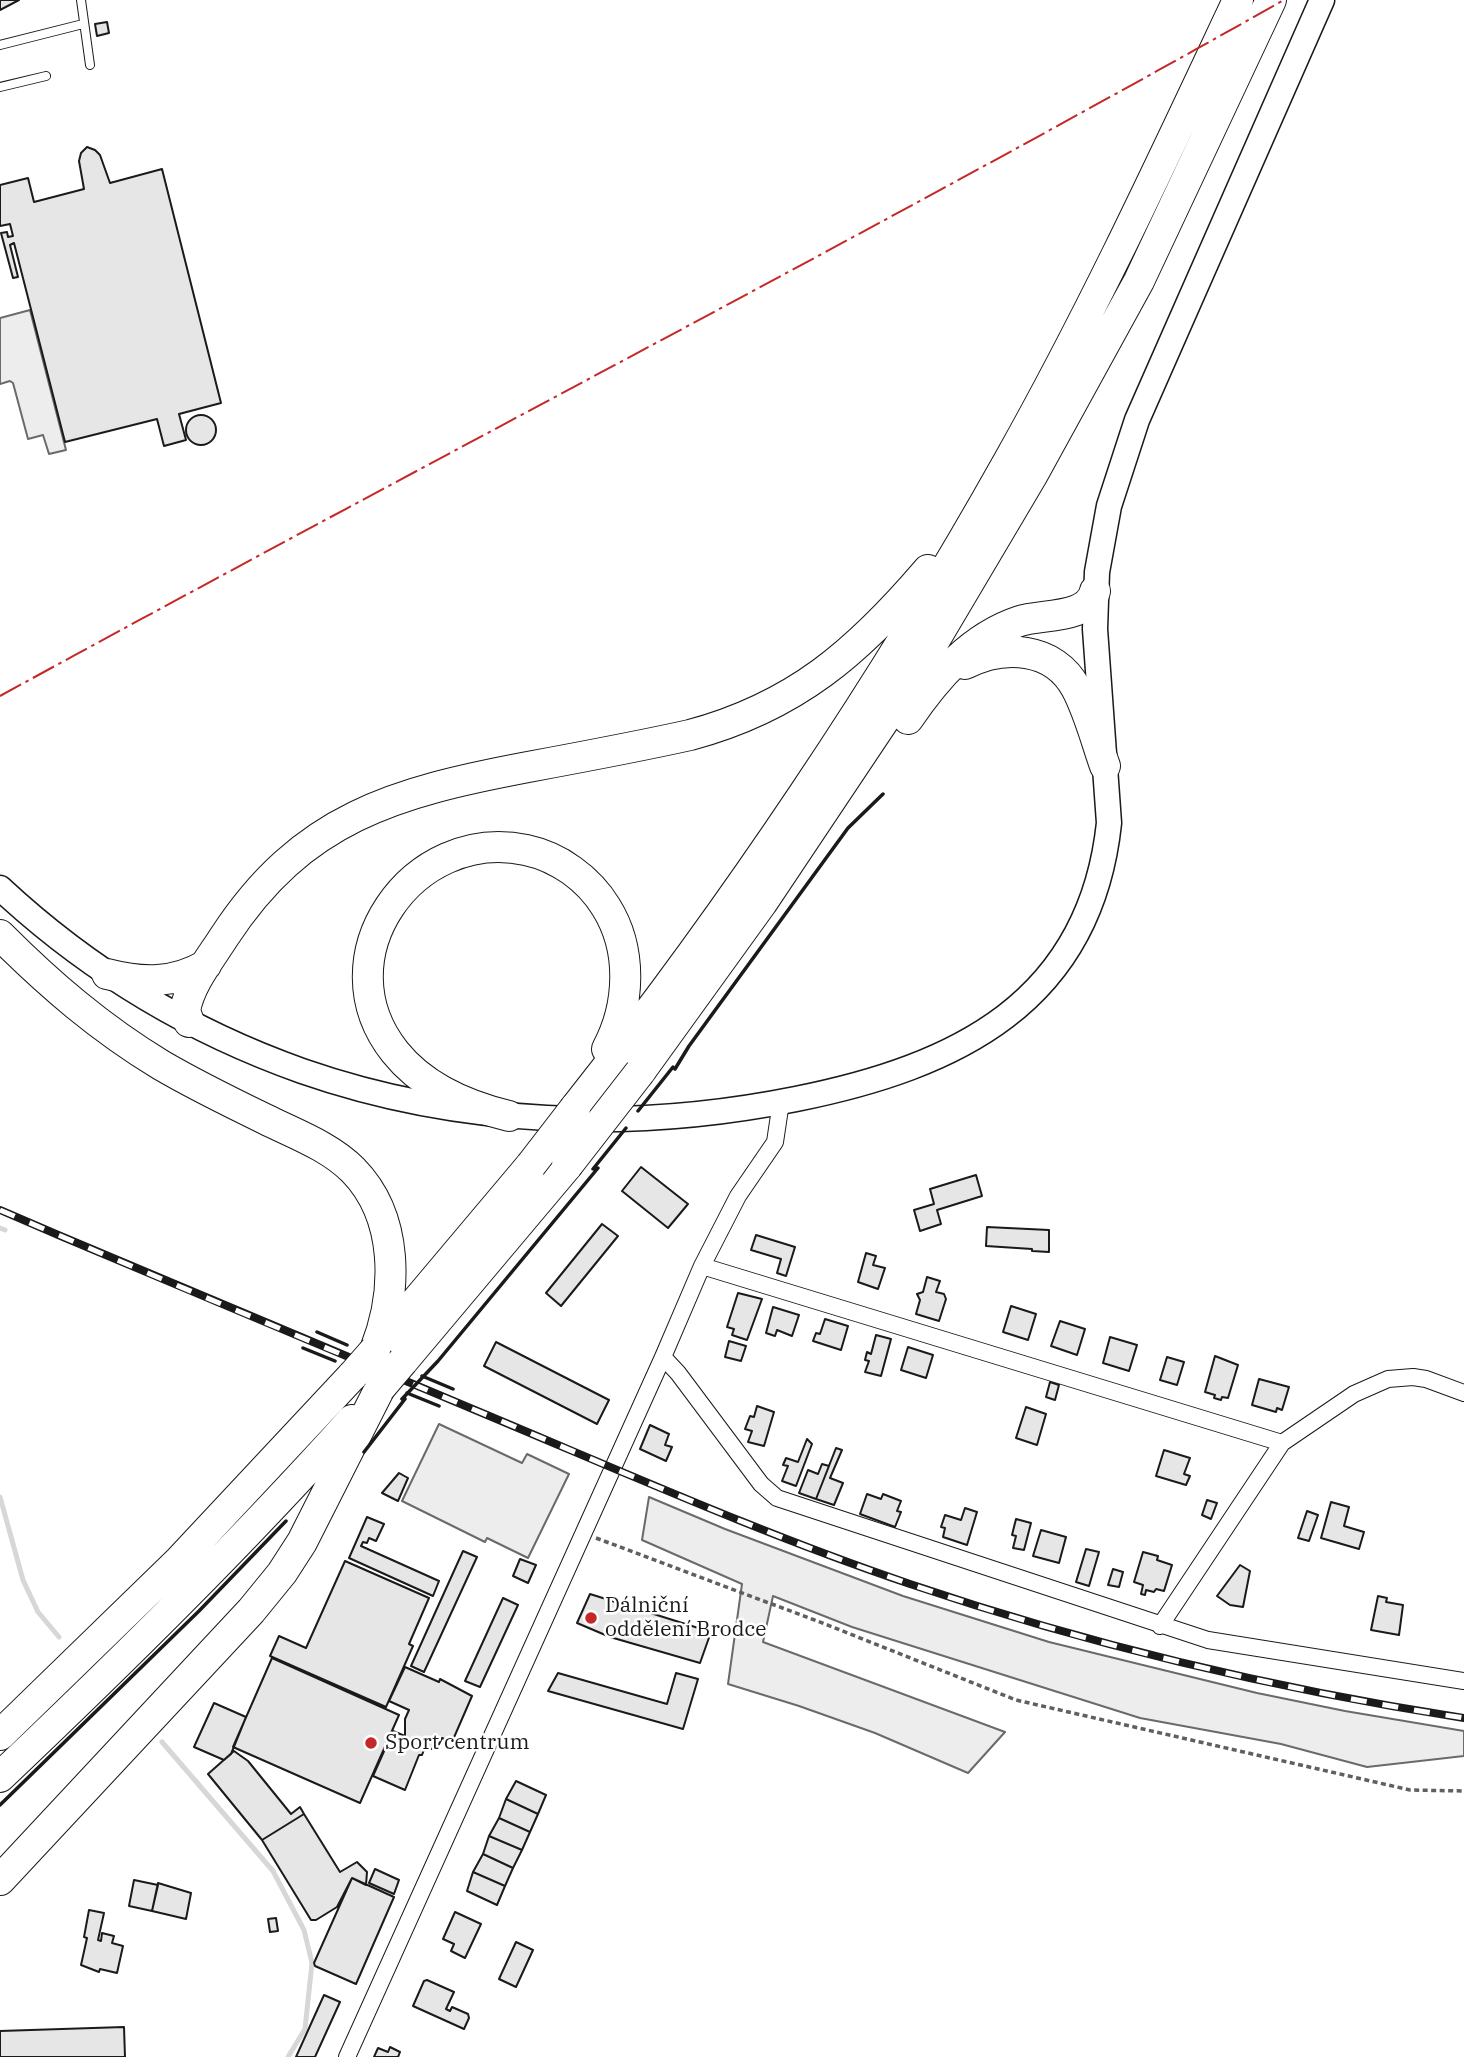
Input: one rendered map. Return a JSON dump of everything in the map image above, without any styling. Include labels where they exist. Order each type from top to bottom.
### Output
[{"type":"highway","points":[[0,1735],[179,1561],[354,1375],[531,1165],[712,926],[893,655],[1009,460],[1112,267],[1238,0]]},
{"type":"highway","points":[[0,1777],[200,1582],[300,1479],[380,1388],[567,1166],[640,1072],[762,903],[911,680],[1033,474],[1139,281],[1271,0]]},
{"type":"highway","points":[[189,1022],[184,1011],[187,1001],[229,930],[260,888],[306,847],[358,814],[384,802],[438,785],[649,744],[715,728],[765,709],[837,663],[900,601],[950,544],[1009,460]]},
{"type":"highway","points":[[762,903],[844,809],[924,696],[952,664],[983,640],[1019,622],[1084,607],[1093,599],[1095,591]]},
{"type":"highway","points":[[924,696],[957,669],[979,657],[1009,651],[1045,658],[1064,672],[1077,689],[1105,766]]},
{"type":"highway","points":[[509,1116],[458,1099],[425,1080],[396,1053],[373,1008],[369,974],[373,941],[379,925],[387,908],[405,886],[426,868],[443,859],[479,848],[507,847],[535,852],[568,868],[596,893],[607,908],[618,935],[625,964],[626,984],[618,1027],[600,1071]]},
{"type":"highway","points":[[0,934],[66,999],[117,1037],[212,1094],[326,1149],[353,1170],[372,1196],[383,1223],[389,1252],[389,1299],[382,1334],[375,1350]]},
{"type":"highway","points":[[107,974],[160,981],[185,976],[206,965]]},
{"type":"highway","points":[[0,1880],[250,1611],[282,1573],[302,1542],[380,1388]]},
{"type":"main road","points":[[0,888],[68,946],[107,974],[145,999],[189,1022],[301,1070],[358,1087],[460,1109],[509,1116],[646,1119],[706,1115],[780,1102],[866,1084],[936,1058],[992,1027],[1042,984],[1066,954],[1099,880],[1109,823],[1095,629],[1095,591],[1109,506],[1137,420],[1322,0]]},
{"type":"street","points":[[347,2057],[702,1266],[738,1196],[775,1143],[780,1102]]},
{"type":"street","points":[[702,1266],[1282,1443]]},
{"type":"street","points":[[663,1357],[678,1373],[761,1484],[777,1498],[1209,1640],[1464,1681]]},
{"type":"street","points":[[1160,1626],[1282,1443],[1354,1394],[1388,1380],[1413,1377],[1426,1379],[1464,1393]]},
{"type":"lane","points":[[81,0],[90,65]]},
{"type":"lane","points":[[0,45],[83,24]]},
{"type":"lane","points":[[0,87],[46,76]]},
{"type":"path","points":[[582,1533],[825,1624],[1016,1700],[1410,1790],[1464,1791]]},
{"type":"shaded area","points":[[30,310],[66,450],[49,454],[43,435],[28,439],[13,383],[10,381],[0,384],[0,318]]},
{"type":"shaded area","points":[[439,1424],[522,1463],[527,1454],[569,1474],[528,1558],[487,1538],[485,1542],[402,1501]]},
{"type":"shaded area","points":[[649,1497],[725,1529],[903,1596],[1049,1642],[1257,1693],[1464,1731],[1464,1756],[1367,1767],[1281,1744],[1140,1718],[852,1627],[773,1596],[763,1642],[1005,1732],[968,1773],[875,1733],[728,1684],[742,1584],[642,1540]]},
{"type":"building","points":[[0,0],[19,0],[0,10]]},
{"type":"building","points":[[107,22],[109,33],[97,36],[95,24]]},
{"type":"building","points":[[87,147],[100,155],[110,183],[162,169],[221,403],[179,414],[186,440],[164,446],[157,419],[65,442],[14,243],[10,245],[18,277],[13,278],[1,233],[7,232],[8,237],[13,236],[10,224],[0,226],[0,185],[28,178],[34,202],[84,189],[79,161],[81,153]]},
{"type":"building","points":[[201,415],[211,420],[216,430],[211,440],[201,445],[191,440],[186,430],[191,420]]},
{"type":"building","points":[[641,1167],[688,1204],[668,1228],[622,1191]]},
{"type":"building","points":[[976,1175],[982,1196],[937,1210],[941,1224],[920,1231],[914,1210],[934,1204],[930,1189]]},
{"type":"building","points":[[602,1224],[618,1236],[561,1306],[546,1293]]},
{"type":"building","points":[[987,1227],[1049,1230],[1049,1252],[986,1246]]},
{"type":"building","points":[[756,1235],[795,1247],[786,1276],[777,1273],[781,1259],[751,1250]]},
{"type":"building","points":[[866,1253],[876,1256],[873,1265],[885,1268],[878,1289],[858,1282]]},
{"type":"building","points":[[927,1277],[940,1281],[936,1292],[944,1294],[946,1299],[939,1321],[916,1314],[920,1300],[917,1294],[923,1292]]},
{"type":"building","points":[[738,1293],[762,1299],[747,1340],[732,1335],[734,1329],[727,1327]]},
{"type":"building","points":[[1011,1306],[1036,1314],[1028,1340],[1003,1332]]},
{"type":"building","points":[[773,1307],[799,1315],[792,1336],[777,1330],[775,1336],[766,1333]]},
{"type":"building","points":[[825,1319],[848,1326],[841,1350],[813,1341],[816,1333],[820,1334]]},
{"type":"building","points":[[1060,1321],[1085,1329],[1077,1355],[1051,1346]]},
{"type":"building","points":[[876,1335],[891,1339],[881,1376],[865,1372],[869,1361],[865,1360],[867,1352],[871,1354]]},
{"type":"building","points":[[1110,1337],[1137,1345],[1129,1371],[1103,1363]]},
{"type":"building","points":[[729,1341],[746,1346],[741,1361],[725,1357]]},
{"type":"building","points":[[496,1342],[609,1400],[597,1424],[484,1366]]},
{"type":"building","points":[[908,1347],[933,1355],[926,1378],[901,1370]]},
{"type":"building","points":[[1215,1356],[1238,1365],[1228,1398],[1222,1397],[1221,1400],[1205,1392]]},
{"type":"building","points":[[1167,1357],[1184,1362],[1177,1385],[1160,1380]]},
{"type":"building","points":[[1259,1379],[1289,1387],[1282,1410],[1277,1408],[1276,1412],[1252,1405]]},
{"type":"building","points":[[1050,1382],[1059,1385],[1055,1400],[1046,1397]]},
{"type":"building","points":[[757,1406],[774,1412],[764,1446],[748,1442],[752,1431],[745,1429],[750,1416],[754,1417]]},
{"type":"building","points":[[1026,1407],[1046,1414],[1037,1445],[1016,1438]]},
{"type":"building","points":[[650,1425],[669,1434],[665,1445],[672,1447],[666,1461],[640,1449]]},
{"type":"building","points":[[807,1439],[812,1444],[796,1486],[782,1481],[788,1466],[783,1465],[786,1458],[798,1462]]},
{"type":"building","points":[[836,1448],[842,1450],[830,1478],[843,1483],[834,1505],[816,1499]]},
{"type":"building","points":[[1164,1450],[1190,1458],[1184,1474],[1190,1476],[1186,1485],[1156,1476]]},
{"type":"building","points":[[822,1464],[829,1466],[816,1499],[799,1493],[808,1470],[818,1474]]},
{"type":"building","points":[[399,1473],[408,1478],[398,1501],[382,1493]]},
{"type":"building","points":[[867,1494],[881,1499],[883,1494],[901,1501],[897,1511],[901,1512],[895,1527],[860,1514]]},
{"type":"building","points":[[1207,1500],[1217,1503],[1211,1519],[1202,1515]]},
{"type":"building","points":[[1331,1502],[1349,1507],[1344,1526],[1364,1532],[1359,1549],[1321,1538]]},
{"type":"building","points":[[965,1508],[977,1512],[967,1545],[943,1537],[945,1528],[941,1527],[945,1515],[961,1520]]},
{"type":"building","points":[[1307,1511],[1318,1515],[1309,1541],[1298,1538]]},
{"type":"building","points":[[367,1517],[384,1524],[376,1541],[369,1538],[367,1543],[363,1542],[361,1546],[439,1581],[433,1596],[349,1558]]},
{"type":"building","points":[[1016,1519],[1031,1523],[1024,1550],[1013,1548],[1016,1536],[1012,1535]]},
{"type":"building","points":[[1041,1530],[1066,1537],[1059,1563],[1033,1556]]},
{"type":"building","points":[[1086,1549],[1099,1552],[1089,1586],[1076,1582]]},
{"type":"building","points":[[463,1551],[477,1557],[424,1672],[411,1666]]},
{"type":"building","points":[[1143,1552],[1158,1556],[1157,1560],[1172,1565],[1164,1591],[1146,1590],[1145,1595],[1141,1594],[1143,1585],[1134,1582]]},
{"type":"building","points":[[520,1559],[536,1565],[528,1583],[513,1576]]},
{"type":"building","points":[[345,1561],[429,1598],[409,1644],[413,1646],[386,1707],[270,1656],[279,1636],[306,1648]]},
{"type":"building","points":[[1240,1565],[1250,1571],[1243,1607],[1230,1605],[1217,1596]]},
{"type":"building","points":[[1113,1569],[1123,1572],[1119,1587],[1108,1585]]},
{"type":"building","points":[[590,1594],[711,1632],[700,1663],[610,1637],[577,1623]]},
{"type":"building","points":[[1378,1596],[1387,1598],[1386,1602],[1403,1605],[1399,1635],[1371,1630]]},
{"type":"building","points":[[503,1598],[518,1605],[480,1687],[465,1681]]},
{"type":"building","points":[[272,1658],[399,1715],[360,1803],[233,1747]]},
{"type":"building","points":[[405,1667],[439,1682],[440,1679],[472,1696],[452,1742],[442,1738],[438,1746],[431,1749],[425,1747],[405,1790],[373,1776],[393,1731],[405,1736],[405,1719],[409,1710],[389,1701]]},
{"type":"building","points":[[558,1673],[667,1704],[676,1673],[698,1679],[683,1729],[548,1691]]},
{"type":"building","points":[[214,1703],[246,1717],[231,1754],[224,1760],[194,1747]]},
{"type":"building","points":[[234,1751],[248,1761],[291,1814],[300,1807],[304,1814],[262,1840],[208,1774]]},
{"type":"building","points":[[516,1781],[546,1795],[538,1814],[506,1799]]},
{"type":"building","points":[[506,1799],[538,1814],[530,1832],[499,1818]]},
{"type":"building","points":[[304,1814],[340,1872],[357,1862],[367,1872],[366,1885],[352,1878],[337,1907],[316,1920],[311,1920],[262,1840]]},
{"type":"building","points":[[499,1818],[530,1832],[522,1850],[489,1836]]},
{"type":"building","points":[[489,1836],[522,1850],[513,1868],[483,1854]]},
{"type":"building","points":[[483,1854],[513,1868],[505,1886],[473,1872]]},
{"type":"building","points":[[375,1869],[399,1880],[394,1894],[369,1883]]},
{"type":"building","points":[[473,1872],[505,1886],[497,1905],[467,1891]]},
{"type":"building","points":[[352,1878],[394,1897],[356,1984],[315,1966],[314,1963]]},
{"type":"building","points":[[134,1880],[158,1885],[152,1911],[129,1906]]},
{"type":"building","points":[[158,1883],[191,1893],[186,1919],[152,1911]]},
{"type":"building","points":[[89,1910],[104,1913],[98,1940],[101,1941],[102,1933],[114,1936],[112,1943],[123,1946],[117,1973],[100,1969],[99,1972],[81,1965]]},
{"type":"building","points":[[455,1912],[481,1924],[465,1958],[451,1951],[454,1944],[443,1939]]},
{"type":"building","points":[[276,1918],[278,1931],[270,1932],[268,1919]]},
{"type":"building","points":[[516,1942],[533,1950],[516,1987],[499,1979]]},
{"type":"building","points":[[424,1981],[454,1992],[446,2009],[450,2011],[452,2007],[468,2014],[464,2029],[413,2006]]},
{"type":"building","points":[[324,1995],[340,2002],[315,2057],[296,2057]]},
{"type":"building","points":[[124,2027],[125,2057],[0,2057],[0,2031]]},
{"type":"building","points":[[390,2047],[400,2052],[398,2057],[374,2057],[378,2048],[388,2052]]},
{"type":"waterway","points":[[0,1228],[5,1230]]},
{"type":"waterway","points":[[0,1497],[23,1580],[38,1612],[59,1637]]},
{"type":"waterway","points":[[162,1742],[273,1871],[304,1930],[312,1963],[305,2029],[288,2057]]},
{"type":"railway","points":[[0,1210],[691,1501],[855,1565],[978,1606],[1115,1646],[1254,1679],[1464,1718]]},
{"type":"wall","points":[[675,1069],[848,828],[883,794]]},
{"type":"wall","points":[[638,1111],[673,1067]]},
{"type":"wall","points":[[593,1169],[626,1128]]},
{"type":"wall","points":[[402,1399],[438,1361],[598,1168]]},
{"type":"wall","points":[[317,1332],[347,1345]]},
{"type":"wall","points":[[303,1348],[335,1361]]},
{"type":"wall","points":[[422,1376],[453,1389]]},
{"type":"wall","points":[[407,1393],[439,1406]]},
{"type":"wall","points":[[364,1452],[405,1399]]},
{"type":"wall","points":[[0,1805],[199,1611],[286,1521]]},
{"type":"power","points":[[0,696],[965,177],[1284,0]]},
{"type":"place","name":"Dálniční oddělení Brodce","points":[[591,1618]]},
{"type":"place","name":"Sport centrum","points":[[371,1743]]}]
